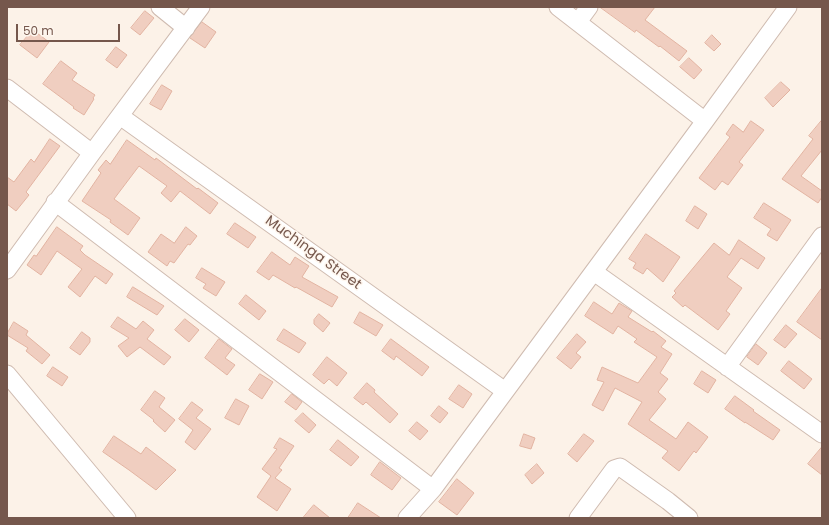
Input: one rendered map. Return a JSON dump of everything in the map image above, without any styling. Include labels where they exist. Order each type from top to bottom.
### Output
[{"type":"street","points":[[160,7],[186,28]]},
{"type":"street","points":[[7,270],[201,7]]},
{"type":"street","points":[[558,7],[705,121]]},
{"type":"street","points":[[578,22],[589,7]]},
{"type":"street","points":[[407,518],[433,490],[788,7]]},
{"type":"street","points":[[7,88],[92,153]]},
{"type":"street","name":"Muchinga Street","points":[[120,116],[505,391]]},
{"type":"street","points":[[56,202],[433,490]]},
{"type":"street","points":[[727,367],[822,236]]},
{"type":"street","points":[[594,272],[822,434]]},
{"type":"street","points":[[7,374],[127,518]]},
{"type":"street","points":[[578,518],[614,469],[620,467],[689,518]]},
{"type":"building","points":[[600,7],[655,7],[645,20],[687,51],[679,61],[660,46],[659,47],[636,30],[635,32]]},
{"type":"building","points":[[145,11],[154,18],[140,35],[131,28]]},
{"type":"building","points":[[202,22],[216,32],[205,48],[190,38]]},
{"type":"building","points":[[33,30],[49,42],[37,58],[20,45]]},
{"type":"building","points":[[712,35],[721,44],[714,51],[705,43]]},
{"type":"building","points":[[116,47],[127,55],[117,68],[106,60]]},
{"type":"building","points":[[689,58],[702,70],[694,79],[680,67]]},
{"type":"building","points":[[61,61],[77,73],[72,80],[95,95],[84,115],[43,84]]},
{"type":"building","points":[[781,82],[790,90],[773,107],[765,98]]},
{"type":"building","points":[[162,85],[172,91],[161,110],[150,104]]},
{"type":"building","points":[[822,120],[822,150],[801,176],[822,191],[822,197],[818,203],[782,179],[813,139],[809,136]]},
{"type":"building","points":[[751,121],[764,130],[739,162],[743,165],[728,185],[722,181],[715,190],[699,178],[730,137],[726,134],[733,124],[743,132]]},
{"type":"building","points":[[50,139],[60,146],[26,192],[29,195],[16,211],[7,204],[7,177],[14,182],[31,159],[34,162]]},
{"type":"building","points":[[127,140],[155,160],[156,158],[218,203],[210,214],[180,191],[171,202],[161,193],[167,186],[139,166],[114,199],[140,218],[128,235],[110,222],[111,220],[82,201],[101,173],[98,170],[106,160],[110,164]]},
{"type":"building","points":[[764,203],[791,220],[777,241],[767,235],[771,229],[754,218]]},
{"type":"building","points":[[695,206],[707,214],[698,229],[686,221]]},
{"type":"building","points":[[235,223],[256,237],[248,248],[227,234]]},
{"type":"building","points":[[57,227],[83,246],[80,250],[85,255],[113,274],[106,284],[95,276],[80,297],[68,287],[82,269],[57,251],[41,275],[27,265],[34,255],[36,256]]},
{"type":"building","points":[[186,227],[197,236],[190,245],[188,244],[174,263],[170,261],[167,266],[148,252],[161,234],[174,243]]},
{"type":"building","points":[[646,234],[680,257],[663,282],[647,268],[643,274],[633,268],[636,263],[629,259]]},
{"type":"building","points":[[739,240],[765,258],[758,269],[741,258],[727,277],[742,288],[726,311],[730,314],[718,330],[685,305],[683,307],[672,297],[676,293],[674,291],[714,243],[729,255]]},
{"type":"building","points":[[272,252],[290,265],[295,257],[309,266],[302,277],[338,297],[332,307],[273,275],[269,280],[257,272]]},
{"type":"building","points":[[202,268],[225,282],[216,296],[203,288],[206,284],[196,278]]},
{"type":"building","points":[[133,287],[164,306],[157,315],[127,297]]},
{"type":"building","points":[[822,288],[822,340],[797,322]]},
{"type":"building","points":[[246,295],[266,311],[259,320],[239,304]]},
{"type":"building","points":[[594,302],[612,314],[619,303],[632,311],[628,317],[652,332],[653,331],[666,341],[661,347],[672,354],[660,373],[668,379],[658,392],[666,399],[649,420],[676,439],[688,422],[708,437],[696,453],[694,451],[679,471],[662,458],[668,451],[628,424],[642,402],[615,388],[603,411],[592,405],[604,382],[597,380],[602,367],[638,383],[657,357],[634,342],[637,339],[618,326],[613,334],[585,316]]},
{"type":"building","points":[[360,312],[383,325],[376,336],[354,323]]},
{"type":"building","points":[[319,314],[330,323],[323,332],[314,324],[314,320]]},
{"type":"building","points":[[118,317],[136,329],[143,321],[154,330],[147,339],[171,357],[164,365],[140,347],[127,357],[118,346],[129,338],[111,327]]},
{"type":"building","points":[[185,319],[199,330],[189,342],[175,330]]},
{"type":"building","points":[[14,322],[28,331],[26,335],[50,355],[42,364],[26,351],[28,348],[7,335]]},
{"type":"building","points":[[786,325],[797,334],[785,348],[774,340]]},
{"type":"building","points":[[284,329],[306,343],[299,353],[277,340]]},
{"type":"building","points":[[82,332],[90,338],[90,342],[80,355],[70,348]]},
{"type":"building","points":[[577,334],[586,342],[576,353],[581,357],[571,369],[557,358]]},
{"type":"building","points":[[219,339],[232,349],[225,358],[235,365],[227,375],[205,358]]},
{"type":"building","points":[[391,339],[429,367],[422,376],[396,356],[394,360],[382,351]]},
{"type":"building","points":[[756,344],[767,353],[758,365],[747,357]]},
{"type":"building","points":[[327,357],[347,373],[337,386],[329,379],[324,384],[313,375]]},
{"type":"building","points":[[789,361],[812,379],[804,389],[781,371]]},
{"type":"building","points":[[53,367],[68,377],[62,386],[47,376]]},
{"type":"building","points":[[702,371],[716,380],[708,393],[694,384]]},
{"type":"building","points":[[260,374],[273,382],[262,399],[249,390]]},
{"type":"building","points":[[367,383],[375,390],[374,392],[398,414],[390,423],[366,402],[363,405],[354,398]]},
{"type":"building","points":[[459,385],[472,394],[463,408],[449,399]]},
{"type":"building","points":[[155,391],[165,398],[159,407],[175,420],[165,432],[153,421],[154,420],[141,410]]},
{"type":"building","points":[[292,394],[302,402],[296,410],[285,402]]},
{"type":"building","points":[[735,396],[780,430],[773,440],[725,409]]},
{"type":"building","points":[[236,399],[249,406],[239,425],[225,418]]},
{"type":"building","points":[[192,402],[203,410],[196,418],[211,429],[195,450],[185,442],[193,430],[179,419]]},
{"type":"building","points":[[439,406],[448,413],[440,423],[431,416]]},
{"type":"building","points":[[303,413],[316,425],[309,433],[295,421]]},
{"type":"building","points":[[417,422],[428,431],[420,440],[409,431]]},
{"type":"building","points":[[524,434],[535,438],[531,449],[520,446]]},
{"type":"building","points":[[584,434],[594,441],[577,462],[568,454]]},
{"type":"building","points":[[114,436],[141,454],[146,447],[176,470],[156,490],[103,452]]},
{"type":"building","points":[[280,438],[294,446],[279,468],[282,470],[275,478],[291,489],[277,511],[257,497],[271,476],[262,469],[277,449],[274,448]]},
{"type":"building","points":[[338,440],[359,457],[351,466],[330,450]]},
{"type":"building","points":[[822,447],[822,475],[808,464]]},
{"type":"building","points":[[380,462],[401,478],[392,490],[371,475]]},
{"type":"building","points":[[537,464],[544,473],[532,484],[525,475]]},
{"type":"building","points":[[457,479],[474,493],[457,515],[439,502]]},
{"type":"building","points":[[358,503],[381,518],[348,518]]},
{"type":"building","points":[[314,505],[330,518],[303,518]]}]
